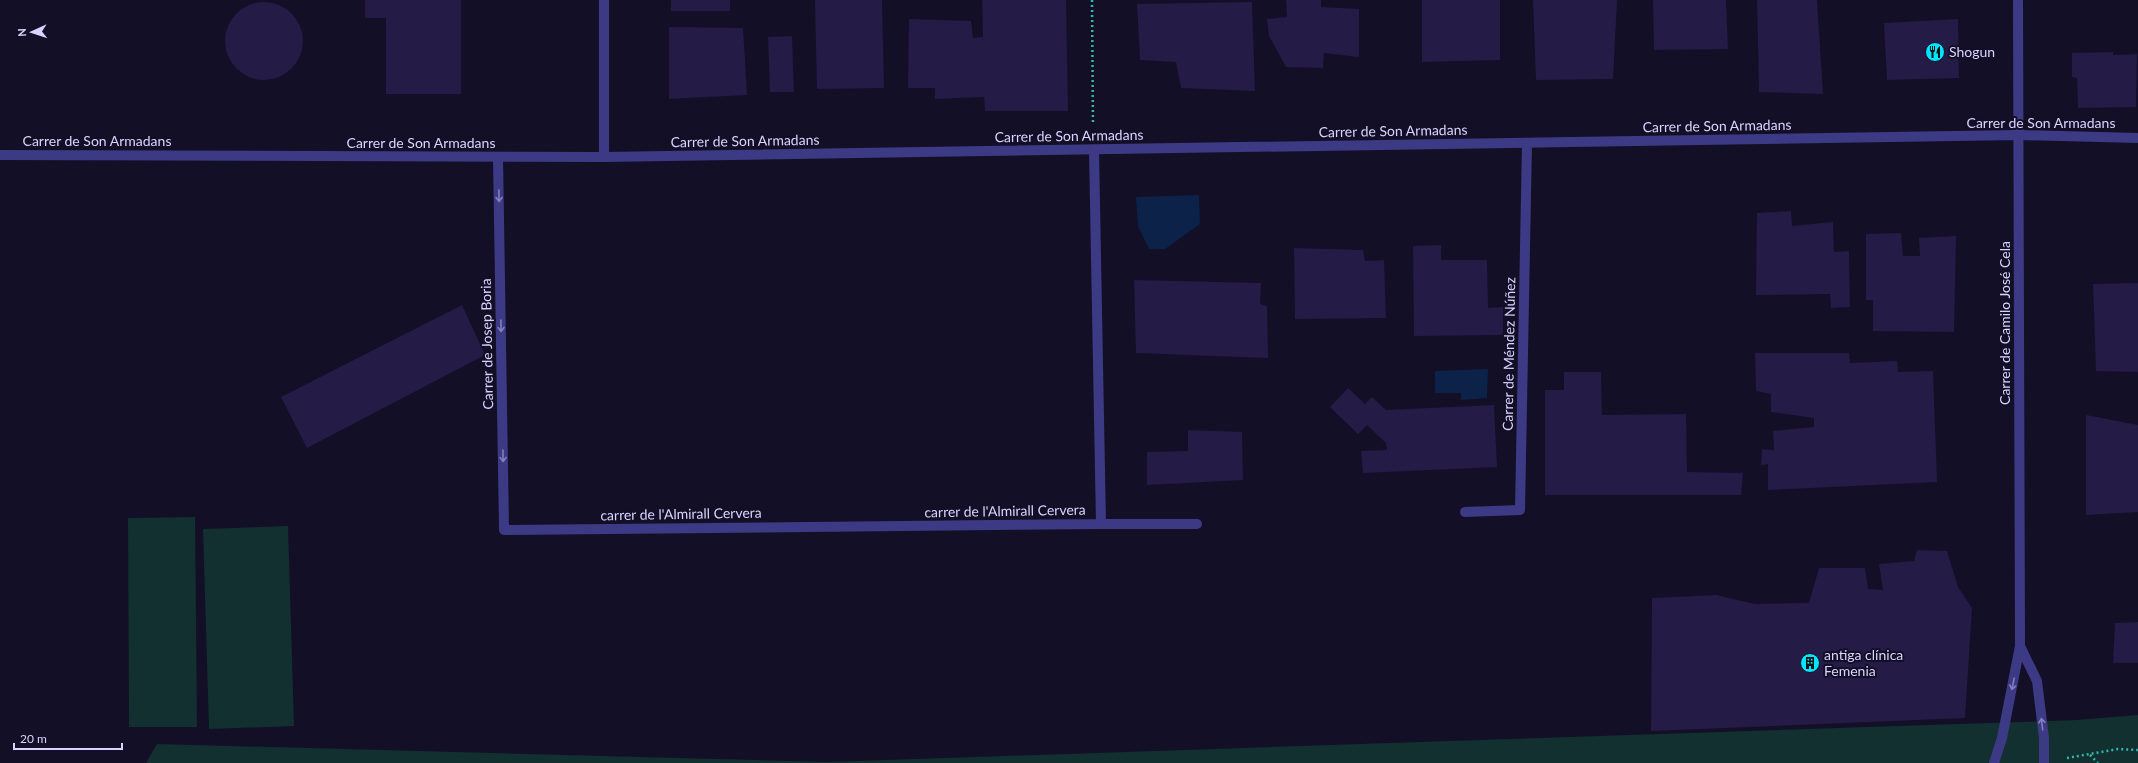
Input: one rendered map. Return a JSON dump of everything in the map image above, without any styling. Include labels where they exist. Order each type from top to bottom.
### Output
[{"type":"street","points":[[604,0],[604,157]]},
{"type":"street","name":"Carrer de Camilo José Cela","points":[[2018,0],[2020,646]]},
{"type":"street","name":"Carrer de Son Armadans","points":[[0,155],[604,157],[2019,135],[2138,138]]},
{"type":"street","name":"Carrer de Méndez Núñez","points":[[1465,512],[1520,510],[1527,143]]},
{"type":"street","name":"carrer de l'Almirall Cervera","points":[[504,530],[1101,524],[1094,150]]},
{"type":"street","name":"Carrer de Josep Boria","points":[[498,157],[504,530]]},
{"type":"street","points":[[1101,524],[1197,524]]},
{"type":"street","points":[[1994,763],[2002,738],[2020,646]]},
{"type":"street","points":[[2020,646],[2037,681],[2044,738],[2044,763]]},
{"type":"path","points":[[1092,0],[1094,150]]},
{"type":"path","points":[[2062,759],[2118,749],[2138,750]]},
{"type":"path","points":[[2090,755],[2098,763]]},
{"type":"green space","points":[[195,517],[197,727],[129,727],[128,518]]},
{"type":"green space","points":[[288,526],[294,726],[209,729],[203,529]]},
{"type":"green space","points":[[2138,715],[2138,763],[146,763],[157,744],[827,762],[2077,720]]},
{"type":"water","points":[[1199,195],[1200,224],[1165,249],[1149,249],[1138,226],[1136,197]]},
{"type":"water","points":[[1488,369],[1487,398],[1461,400],[1461,393],[1435,393],[1435,371]]},
{"type":"building","points":[[365,0],[461,0],[461,94],[386,94],[386,18],[365,18]]},
{"type":"building","points":[[671,0],[730,0],[730,11],[671,11]]},
{"type":"building","points":[[815,0],[882,0],[884,88],[817,89]]},
{"type":"building","points":[[982,0],[1066,0],[1068,111],[985,111],[984,97],[935,99],[935,88],[908,88],[909,19],[971,21],[973,38],[983,37]]},
{"type":"building","points":[[1286,0],[1321,0],[1321,7],[1359,9],[1359,57],[1324,53],[1323,68],[1286,67],[1269,36],[1267,19],[1287,17]]},
{"type":"building","points":[[1422,0],[1500,0],[1500,60],[1422,62]]},
{"type":"building","points":[[1533,0],[1617,0],[1613,79],[1536,80]]},
{"type":"building","points":[[1653,0],[1726,0],[1728,49],[1654,50]]},
{"type":"building","points":[[1757,0],[1817,0],[1823,94],[1759,92]]},
{"type":"building","points":[[256,2],[272,2],[286,8],[297,19],[303,33],[303,49],[297,63],[286,74],[272,80],[256,80],[242,74],[231,63],[225,49],[225,33],[231,19],[242,8]]},
{"type":"building","points":[[1252,2],[1255,91],[1181,88],[1176,62],[1140,60],[1137,4]]},
{"type":"building","points":[[1958,19],[1959,78],[1887,80],[1884,23]]},
{"type":"building","points":[[669,27],[743,28],[747,95],[669,99]]},
{"type":"building","points":[[792,36],[794,92],[770,92],[768,37]]},
{"type":"building","points":[[2113,52],[2113,55],[2137,54],[2136,107],[2078,108],[2077,78],[2072,77],[2072,53]]},
{"type":"building","points":[[1791,211],[1792,226],[1833,222],[1834,252],[1849,251],[1850,307],[1831,308],[1830,294],[1756,295],[1757,213]]},
{"type":"building","points":[[1901,233],[1903,256],[1920,256],[1919,238],[1956,236],[1954,332],[1873,331],[1873,300],[1866,300],[1866,234]]},
{"type":"building","points":[[1441,245],[1441,260],[1487,260],[1488,308],[1503,307],[1503,335],[1414,336],[1413,246]]},
{"type":"building","points":[[1294,248],[1363,250],[1365,261],[1384,260],[1386,318],[1295,319]]},
{"type":"building","points":[[1134,280],[1261,283],[1260,304],[1267,306],[1268,358],[1136,353]]},
{"type":"building","points":[[2138,283],[2138,372],[2096,371],[2093,284]]},
{"type":"building","points":[[462,305],[485,355],[307,448],[281,397]]},
{"type":"building","points":[[1755,353],[1849,353],[1850,363],[1897,361],[1898,372],[1933,371],[1937,482],[1768,490],[1768,464],[1761,465],[1762,449],[1774,450],[1773,431],[1814,427],[1814,418],[1771,412],[1771,394],[1756,391]]},
{"type":"building","points":[[1564,372],[1601,372],[1602,415],[1686,414],[1687,472],[1743,473],[1741,495],[1545,495],[1545,390],[1564,390]]},
{"type":"building","points":[[1348,388],[1365,404],[1372,397],[1386,410],[1494,405],[1497,467],[1363,473],[1361,451],[1387,450],[1386,443],[1367,425],[1358,434],[1330,407]]},
{"type":"building","points":[[2086,415],[2138,425],[2138,512],[2086,515]]},
{"type":"building","points":[[1188,430],[1242,432],[1243,480],[1147,485],[1147,452],[1188,451]]},
{"type":"building","name":"antiga clínica Femenia","points":[[1917,550],[1947,551],[1958,587],[1972,608],[1965,718],[1651,731],[1652,598],[1716,595],[1755,604],[1809,603],[1819,568],[1865,568],[1868,589],[1883,590],[1879,564],[1914,561]]},
{"type":"building","points":[[2138,622],[2138,663],[2113,663],[2115,623]]},
{"type":"place","name":"Shogun","points":[[1935,52]]},
{"type":"place","name":"antiga clínica Femenia","points":[[1810,663]]}]
